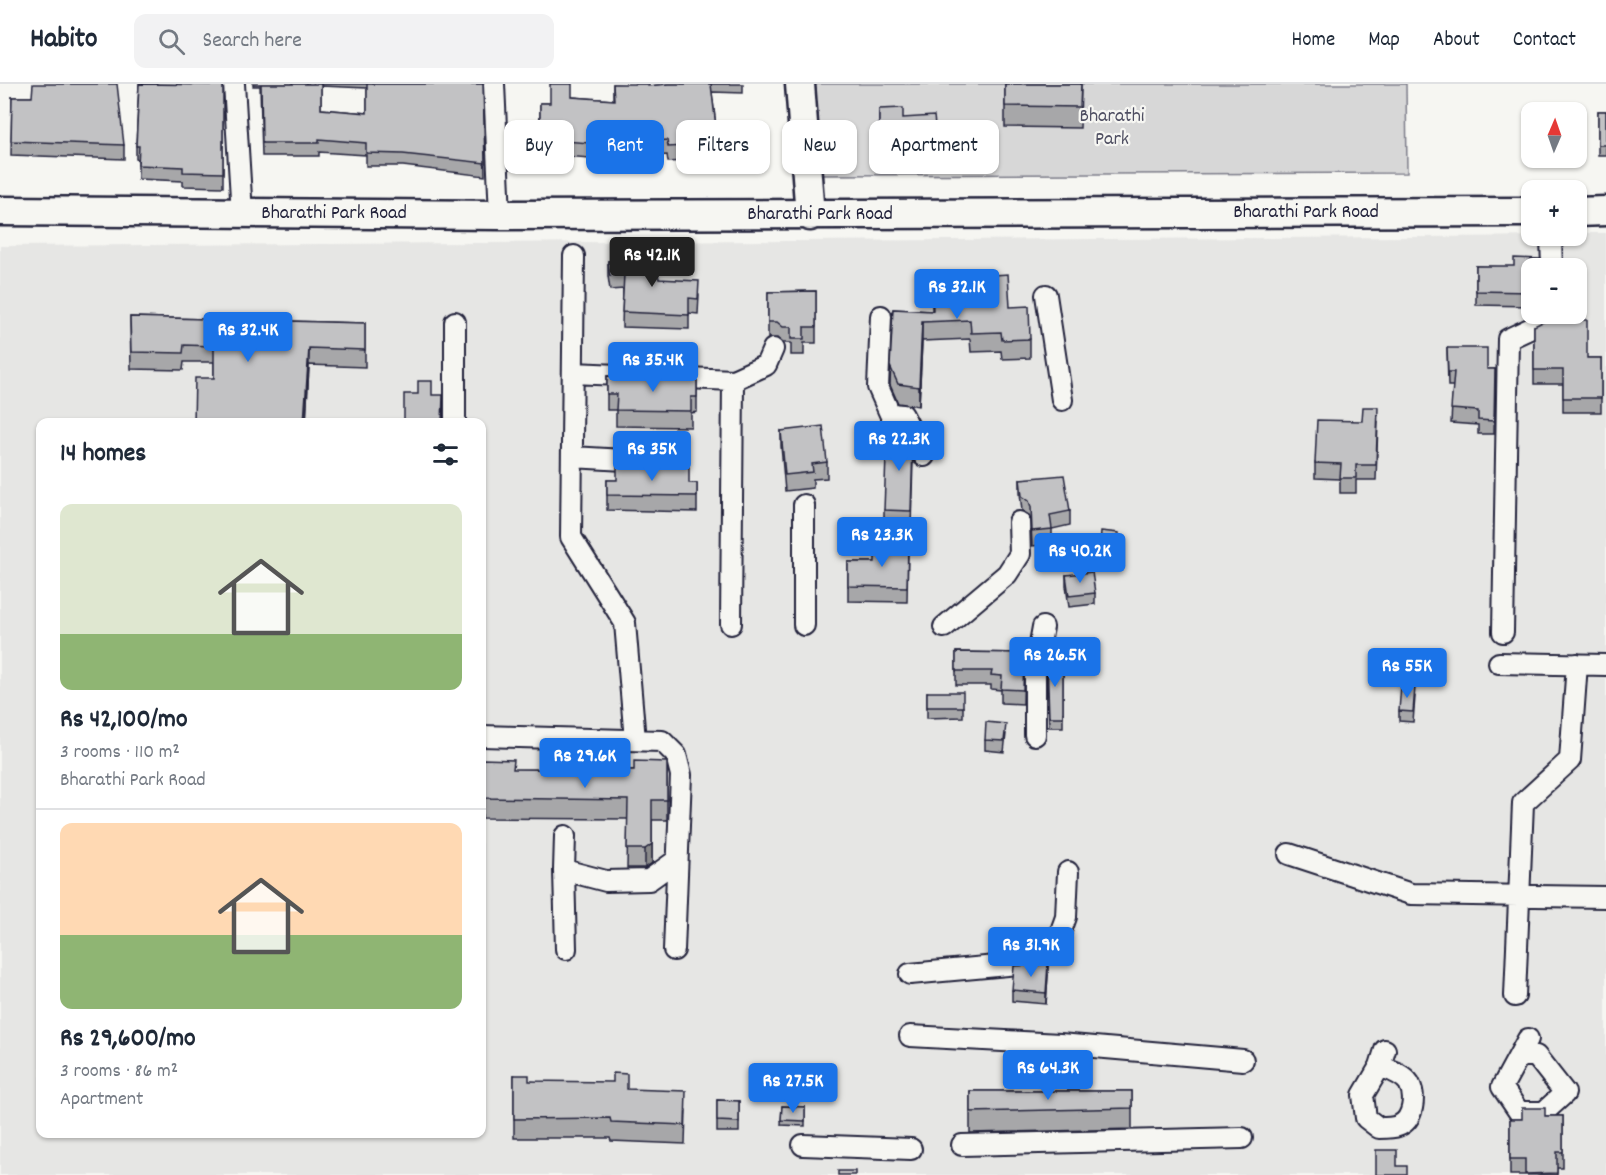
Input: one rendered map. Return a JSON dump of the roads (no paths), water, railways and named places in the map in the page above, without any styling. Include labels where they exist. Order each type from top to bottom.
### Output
[{"type":"main road","points":[[800,84],[810,216]]},
{"type":"main road","name":"Bharathi Park Road","points":[[0,210],[242,214],[810,216],[1521,212]]},
{"type":"main road","points":[[1587,212],[1606,212]]},
{"type":"street","points":[[234,84],[242,214]]},
{"type":"street","points":[[494,84],[500,215]]},
{"type":"street","points":[[574,256],[571,537],[625,623],[635,740]]},
{"type":"street","points":[[1046,295],[1062,400]]},
{"type":"street","points":[[881,316],[878,387],[890,414],[903,415],[924,456]]},
{"type":"street","points":[[455,322],[455,418]]},
{"type":"street","points":[[1503,633],[1508,339],[1540,324]]},
{"type":"street","points":[[573,374],[733,380],[766,365],[773,349]]},
{"type":"street","points":[[731,624],[733,380]]},
{"type":"street","points":[[572,458],[677,463]]},
{"type":"street","points":[[804,505],[804,625]]},
{"type":"street","points":[[944,627],[1007,574],[1020,554],[1019,522]]},
{"type":"street","points":[[1035,735],[1035,671],[1043,627]]},
{"type":"street","points":[[1499,663],[1606,665]]},
{"type":"street","points":[[1515,996],[1523,803],[1570,760],[1577,664]]},
{"type":"street","points":[[486,736],[662,741],[676,754],[681,775],[674,950]]},
{"type":"street","points":[[565,836],[566,949]]},
{"type":"street","points":[[1289,854],[1411,894],[1606,897]]},
{"type":"street","points":[[564,870],[606,881],[650,880],[677,860]]},
{"type":"street","points":[[910,974],[1029,963],[1056,945],[1066,917],[1068,872]]},
{"type":"street","points":[[910,1036],[1060,1044],[1243,1060]]},
{"type":"street","points":[[962,1145],[1242,1138]]},
{"type":"street","points":[[803,1145],[911,1149]]},
{"type":"park label","name":"Bharathi Park","points":[[1112,128]]}]
